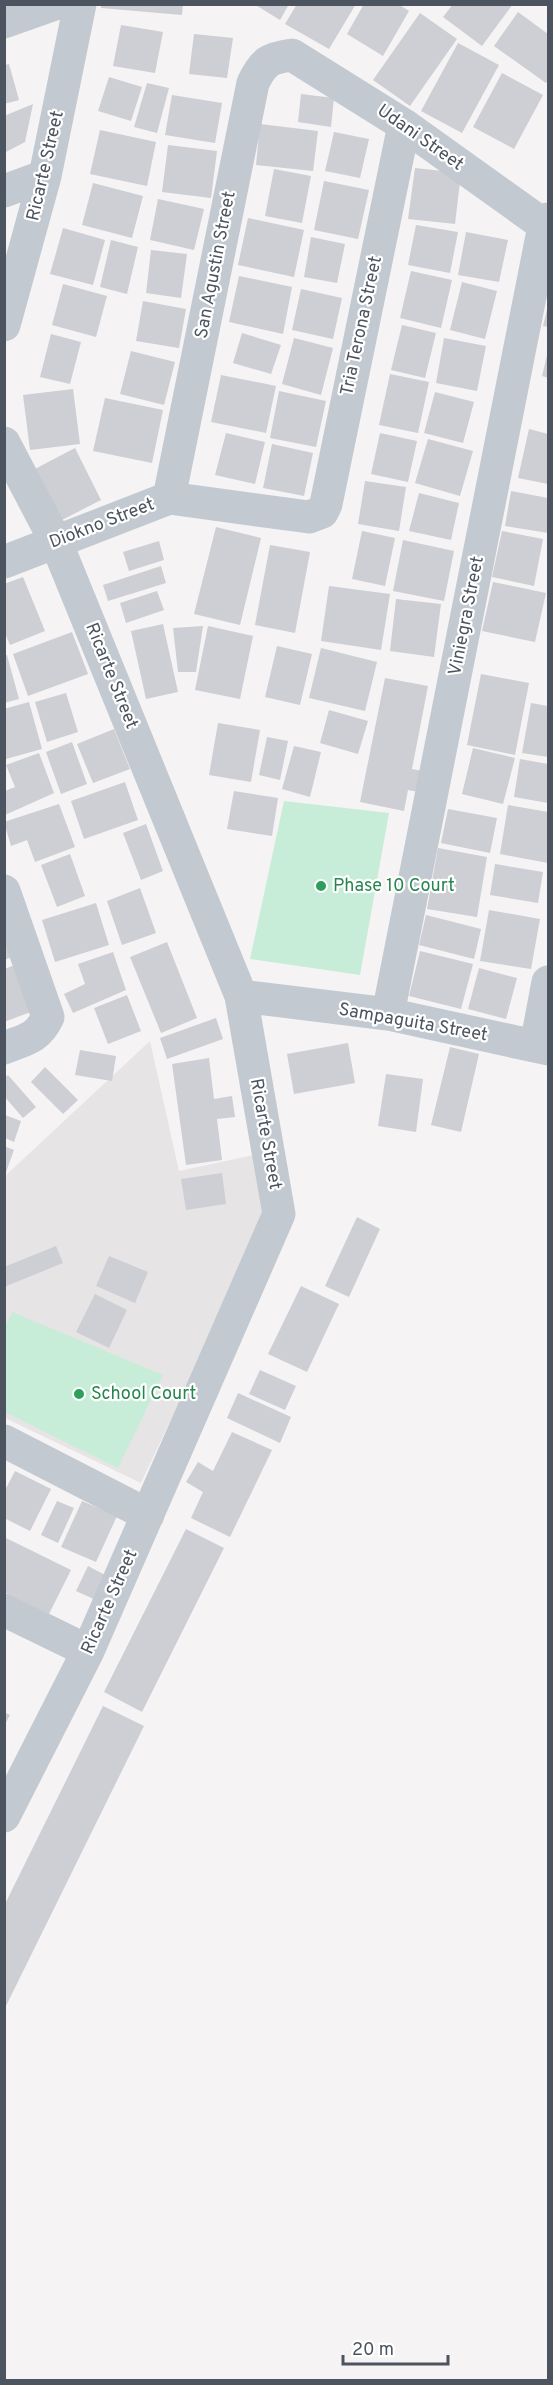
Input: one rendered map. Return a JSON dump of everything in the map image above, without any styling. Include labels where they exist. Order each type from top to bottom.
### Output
[{"type":"street","points":[[4,22],[55,4]]},
{"type":"street","name":"Ricarte Street","points":[[4,326],[45,176],[80,4]]},
{"type":"street","name":"Udani Street","points":[[292,55],[404,124],[547,224]]},
{"type":"street","name":"San Agustin Street","points":[[169,498],[253,83],[261,67],[274,57],[292,55]]},
{"type":"street","name":"Tria Terona Street","points":[[309,517],[322,512],[326,504],[404,124]]},
{"type":"street","points":[[4,191],[45,176]]},
{"type":"street","name":"Viniegra Street","points":[[388,1014],[547,224]]},
{"type":"street","name":"Ricarte Street","points":[[4,443],[56,542],[241,996],[279,1214],[88,1651],[8,1800]]},
{"type":"street","name":"Diokno Street","points":[[4,562],[169,498],[309,517]]},
{"type":"street","points":[[4,891],[48,1017],[41,1031],[4,1048]]},
{"type":"street","points":[[542,1048],[549,982]]},
{"type":"street","name":"Sampaguita Street","points":[[241,996],[388,1014],[542,1048]]},
{"type":"street","points":[[4,1441],[148,1515]]},
{"type":"street","points":[[4,1610],[88,1651]]},
{"type":"shaded area","points":[[150,1041],[179,1171],[254,1155],[264,1222],[141,1483],[5,1418],[5,1176]]},
{"type":"green space","name":"Phase 10 Court","points":[[284,801],[389,813],[360,975],[250,959]]},
{"type":"green space","name":"School Court","points":[[12,1312],[163,1375],[118,1468],[5,1412],[5,1327]]},
{"type":"building","points":[[101,4],[183,4],[182,15],[101,8]]},
{"type":"building","points":[[254,4],[289,4],[280,20]]},
{"type":"building","points":[[297,4],[356,4],[329,49],[285,24]]},
{"type":"building","points":[[364,4],[398,4],[409,11],[383,56],[347,34]]},
{"type":"building","points":[[453,4],[513,4],[482,46],[443,17]]},
{"type":"building","points":[[518,12],[548,34],[548,80],[546,83],[494,46]]},
{"type":"building","points":[[420,13],[457,39],[410,106],[373,80]]},
{"type":"building","points":[[121,25],[163,32],[155,73],[113,66]]},
{"type":"building","points":[[194,34],[233,38],[227,78],[189,74]]},
{"type":"building","points":[[458,43],[499,65],[462,133],[421,111]]},
{"type":"building","points":[[9,64],[19,100],[4,104],[4,65]]},
{"type":"building","points":[[502,73],[543,95],[514,149],[473,127]]},
{"type":"building","points":[[109,77],[142,87],[131,121],[98,111]]},
{"type":"building","points":[[147,83],[169,88],[157,133],[134,127]]},
{"type":"building","points":[[301,94],[334,98],[331,127],[298,122]]},
{"type":"building","points":[[172,95],[222,103],[215,143],[165,135]]},
{"type":"building","points":[[33,104],[25,142],[4,153],[4,116]]},
{"type":"building","points":[[260,124],[318,131],[313,171],[256,165]]},
{"type":"building","points":[[100,130],[156,142],[147,186],[90,174]]},
{"type":"building","points":[[334,132],[369,139],[360,178],[325,171]]},
{"type":"building","points":[[168,145],[217,151],[211,198],[162,192]]},
{"type":"building","points":[[415,168],[461,173],[455,224],[408,219]]},
{"type":"building","points":[[274,169],[311,176],[302,223],[265,216]]},
{"type":"building","points":[[324,181],[369,190],[358,239],[314,230]]},
{"type":"building","points":[[93,183],[143,196],[132,238],[82,225]]},
{"type":"building","points":[[158,199],[204,209],[194,250],[150,240]]},
{"type":"building","points":[[248,218],[304,230],[294,277],[238,265]]},
{"type":"building","points":[[416,225],[458,232],[450,273],[408,265]]},
{"type":"building","points":[[63,228],[105,240],[93,285],[50,274]]},
{"type":"building","points":[[466,232],[508,240],[499,282],[458,275]]},
{"type":"building","points":[[311,237],[345,244],[337,283],[304,277]]},
{"type":"building","points":[[111,240],[138,247],[127,294],[100,287]]},
{"type":"building","points":[[151,250],[187,254],[181,298],[146,293]]},
{"type":"building","points":[[411,271],[452,280],[441,328],[400,318]]},
{"type":"building","points":[[239,276],[292,287],[283,334],[229,322]]},
{"type":"building","points":[[462,282],[497,291],[485,339],[450,330]]},
{"type":"building","points":[[63,284],[107,296],[96,337],[52,325]]},
{"type":"building","points":[[301,289],[342,298],[333,339],[292,330]]},
{"type":"building","points":[[143,301],[186,309],[179,348],[136,341]]},
{"type":"building","points":[[548,305],[548,327],[543,326]]},
{"type":"building","points":[[402,325],[436,333],[425,378],[391,370]]},
{"type":"building","points":[[242,333],[281,345],[271,374],[233,363]]},
{"type":"building","points":[[51,334],[81,342],[70,384],[40,377]]},
{"type":"building","points":[[294,338],[333,348],[321,395],[282,384]]},
{"type":"building","points":[[444,338],[486,346],[477,391],[436,383]]},
{"type":"building","points":[[131,351],[175,362],[164,405],[120,394]]},
{"type":"building","points":[[548,351],[548,378],[542,376]]},
{"type":"building","points":[[390,374],[429,382],[418,433],[379,425]]},
{"type":"building","points":[[221,375],[276,386],[266,433],[211,422]]},
{"type":"building","points":[[73,389],[80,444],[30,450],[23,395]]},
{"type":"building","points":[[279,391],[326,401],[316,447],[270,438]]},
{"type":"building","points":[[435,392],[474,402],[463,443],[424,433]]},
{"type":"building","points":[[105,398],[163,410],[152,463],[93,451]]},
{"type":"building","points":[[529,429],[548,434],[548,484],[518,478]]},
{"type":"building","points":[[226,433],[265,442],[255,484],[215,475]]},
{"type":"building","points":[[380,433],[417,441],[408,482],[371,474]]},
{"type":"building","points":[[428,439],[473,451],[460,496],[415,483]]},
{"type":"building","points":[[272,444],[313,453],[304,496],[263,488]]},
{"type":"building","points":[[75,448],[101,500],[60,521],[33,470]]},
{"type":"building","points":[[365,481],[406,487],[399,531],[358,524]]},
{"type":"building","points":[[511,491],[548,498],[548,533],[505,526]]},
{"type":"building","points":[[419,493],[459,503],[451,540],[409,531]]},
{"type":"building","points":[[216,527],[261,538],[240,625],[194,614]]},
{"type":"building","points":[[362,531],[395,538],[385,586],[352,579]]},
{"type":"building","points":[[502,531],[543,539],[534,586],[492,577]]},
{"type":"building","points":[[403,540],[454,551],[444,601],[393,591]]},
{"type":"building","points":[[159,541],[164,560],[129,571],[123,552]]},
{"type":"building","points":[[270,545],[310,552],[295,633],[255,625]]},
{"type":"building","points":[[161,566],[166,583],[108,601],[103,585]]},
{"type":"building","points":[[23,577],[45,631],[10,645],[4,631],[4,584]]},
{"type":"building","points":[[493,582],[546,593],[535,642],[482,631]]},
{"type":"building","points":[[329,586],[390,594],[381,650],[321,641]]},
{"type":"building","points":[[157,591],[164,610],[126,623],[120,603]]},
{"type":"building","points":[[396,599],[441,604],[434,657],[390,651]]},
{"type":"building","points":[[163,624],[178,692],[146,699],[131,631]]},
{"type":"building","points":[[203,626],[196,672],[178,672],[173,628]]},
{"type":"building","points":[[208,626],[253,636],[240,699],[195,690]]},
{"type":"building","points":[[72,632],[88,674],[28,696],[13,654]]},
{"type":"building","points":[[277,646],[312,654],[300,705],[265,697]]},
{"type":"building","points":[[321,648],[377,662],[365,711],[309,698]]},
{"type":"building","points":[[4,655],[7,655],[19,699],[4,703]]},
{"type":"building","points":[[481,674],[529,683],[515,755],[467,745]]},
{"type":"building","points":[[385,678],[428,686],[412,769],[428,772],[424,793],[408,790],[404,811],[360,802]]},
{"type":"building","points":[[66,693],[78,732],[47,742],[35,702]]},
{"type":"building","points":[[29,702],[42,749],[6,759],[4,709]]},
{"type":"building","points":[[531,703],[548,706],[548,757],[522,753]]},
{"type":"building","points":[[329,710],[368,721],[358,754],[320,743]]},
{"type":"building","points":[[218,723],[260,730],[251,782],[209,775]]},
{"type":"building","points":[[114,729],[130,769],[93,783],[77,744]]},
{"type":"building","points":[[267,737],[288,741],[280,780],[259,775]]},
{"type":"building","points":[[72,742],[87,784],[61,794],[46,752]]},
{"type":"building","points":[[294,746],[321,752],[310,797],[282,789]]},
{"type":"building","points":[[473,748],[515,758],[503,804],[462,794]]},
{"type":"building","points":[[39,753],[54,793],[5,815],[5,791],[15,787],[6,765]]},
{"type":"building","points":[[520,759],[548,764],[548,803],[514,797]]},
{"type":"building","points":[[125,782],[138,820],[84,839],[71,801]]},
{"type":"building","points":[[234,791],[278,798],[272,836],[227,829]]},
{"type":"building","points":[[59,804],[75,847],[35,862],[27,840],[11,846],[4,822]]},
{"type":"building","points":[[508,805],[548,812],[548,863],[500,854]]},
{"type":"building","points":[[448,809],[497,818],[490,853],[441,843]]},
{"type":"building","points":[[146,824],[163,871],[141,880],[123,833]]},
{"type":"building","points":[[438,848],[487,857],[477,917],[427,909]]},
{"type":"building","points":[[70,854],[85,896],[57,907],[41,865]]},
{"type":"building","points":[[495,864],[543,872],[538,903],[490,895]]},
{"type":"building","points":[[140,888],[156,933],[122,945],[107,901]]},
{"type":"building","points":[[96,903],[109,945],[55,962],[42,920]]},
{"type":"building","points":[[489,910],[540,919],[531,969],[480,961]]},
{"type":"building","points":[[426,915],[481,929],[474,959],[419,945]]},
{"type":"building","points":[[4,926],[15,956],[4,960]]},
{"type":"building","points":[[167,942],[197,1018],[161,1033],[130,957]]},
{"type":"building","points":[[420,951],[473,964],[461,1009],[409,996]]},
{"type":"building","points":[[113,952],[126,990],[73,1013],[64,994],[85,984],[78,964]]},
{"type":"building","points":[[18,964],[36,1010],[4,1022],[4,969]]},
{"type":"building","points":[[479,968],[517,978],[506,1019],[468,1009]]},
{"type":"building","points":[[127,995],[141,1031],[108,1044],[94,1008]]},
{"type":"building","points":[[216,1018],[223,1039],[167,1059],[160,1038]]},
{"type":"building","points":[[348,1043],[355,1083],[294,1094],[287,1054]]},
{"type":"building","points":[[450,1047],[479,1054],[461,1132],[431,1125]]},
{"type":"building","points":[[80,1050],[116,1056],[112,1081],[75,1075]]},
{"type":"building","points":[[209,1058],[214,1099],[232,1096],[235,1117],[217,1119],[222,1160],[186,1165],[172,1064]]},
{"type":"building","points":[[45,1067],[78,1100],[63,1114],[31,1082]]},
{"type":"building","points":[[386,1074],[423,1079],[416,1132],[378,1126]]},
{"type":"building","points":[[8,1075],[36,1107],[23,1118],[4,1096],[4,1078]]},
{"type":"building","points":[[5,1115],[21,1121],[14,1142],[5,1138]]},
{"type":"building","points":[[4,1146],[14,1150],[5,1175],[4,1175]]},
{"type":"building","points":[[222,1173],[226,1204],[186,1210],[181,1179]]},
{"type":"building","points":[[357,1217],[380,1229],[349,1297],[325,1286]]},
{"type":"building","points":[[56,1246],[63,1263],[4,1287],[4,1267]]},
{"type":"building","points":[[109,1256],[148,1272],[135,1303],[96,1286]]},
{"type":"building","points":[[301,1286],[339,1304],[307,1372],[268,1354]]},
{"type":"building","points":[[95,1294],[127,1310],[109,1348],[76,1332]]},
{"type":"building","points":[[260,1370],[296,1386],[285,1410],[249,1394]]},
{"type":"building","points":[[238,1393],[291,1417],[280,1443],[227,1418]]},
{"type":"building","points":[[232,1432],[272,1450],[230,1537],[191,1518],[203,1492],[186,1482],[198,1462],[213,1471]]},
{"type":"building","points":[[15,1471],[51,1489],[30,1531],[4,1518],[4,1492]]},
{"type":"building","points":[[57,1501],[74,1508],[58,1543],[41,1535]]},
{"type":"building","points":[[82,1501],[117,1516],[96,1562],[61,1547]]},
{"type":"building","points":[[186,1529],[224,1548],[142,1712],[104,1692]]},
{"type":"building","points":[[4,1537],[71,1570],[49,1614],[4,1592]]},
{"type":"building","points":[[88,1566],[109,1577],[98,1601],[76,1591]]},
{"type":"building","points":[[103,1706],[144,1726],[4,2010],[4,1906]]},
{"type":"building","points":[[4,1712],[10,1715],[4,1726]]},
{"type":"place","name":"Phase 10 Court","points":[[321,886]]},
{"type":"place","name":"School Court","points":[[79,1394]]}]
